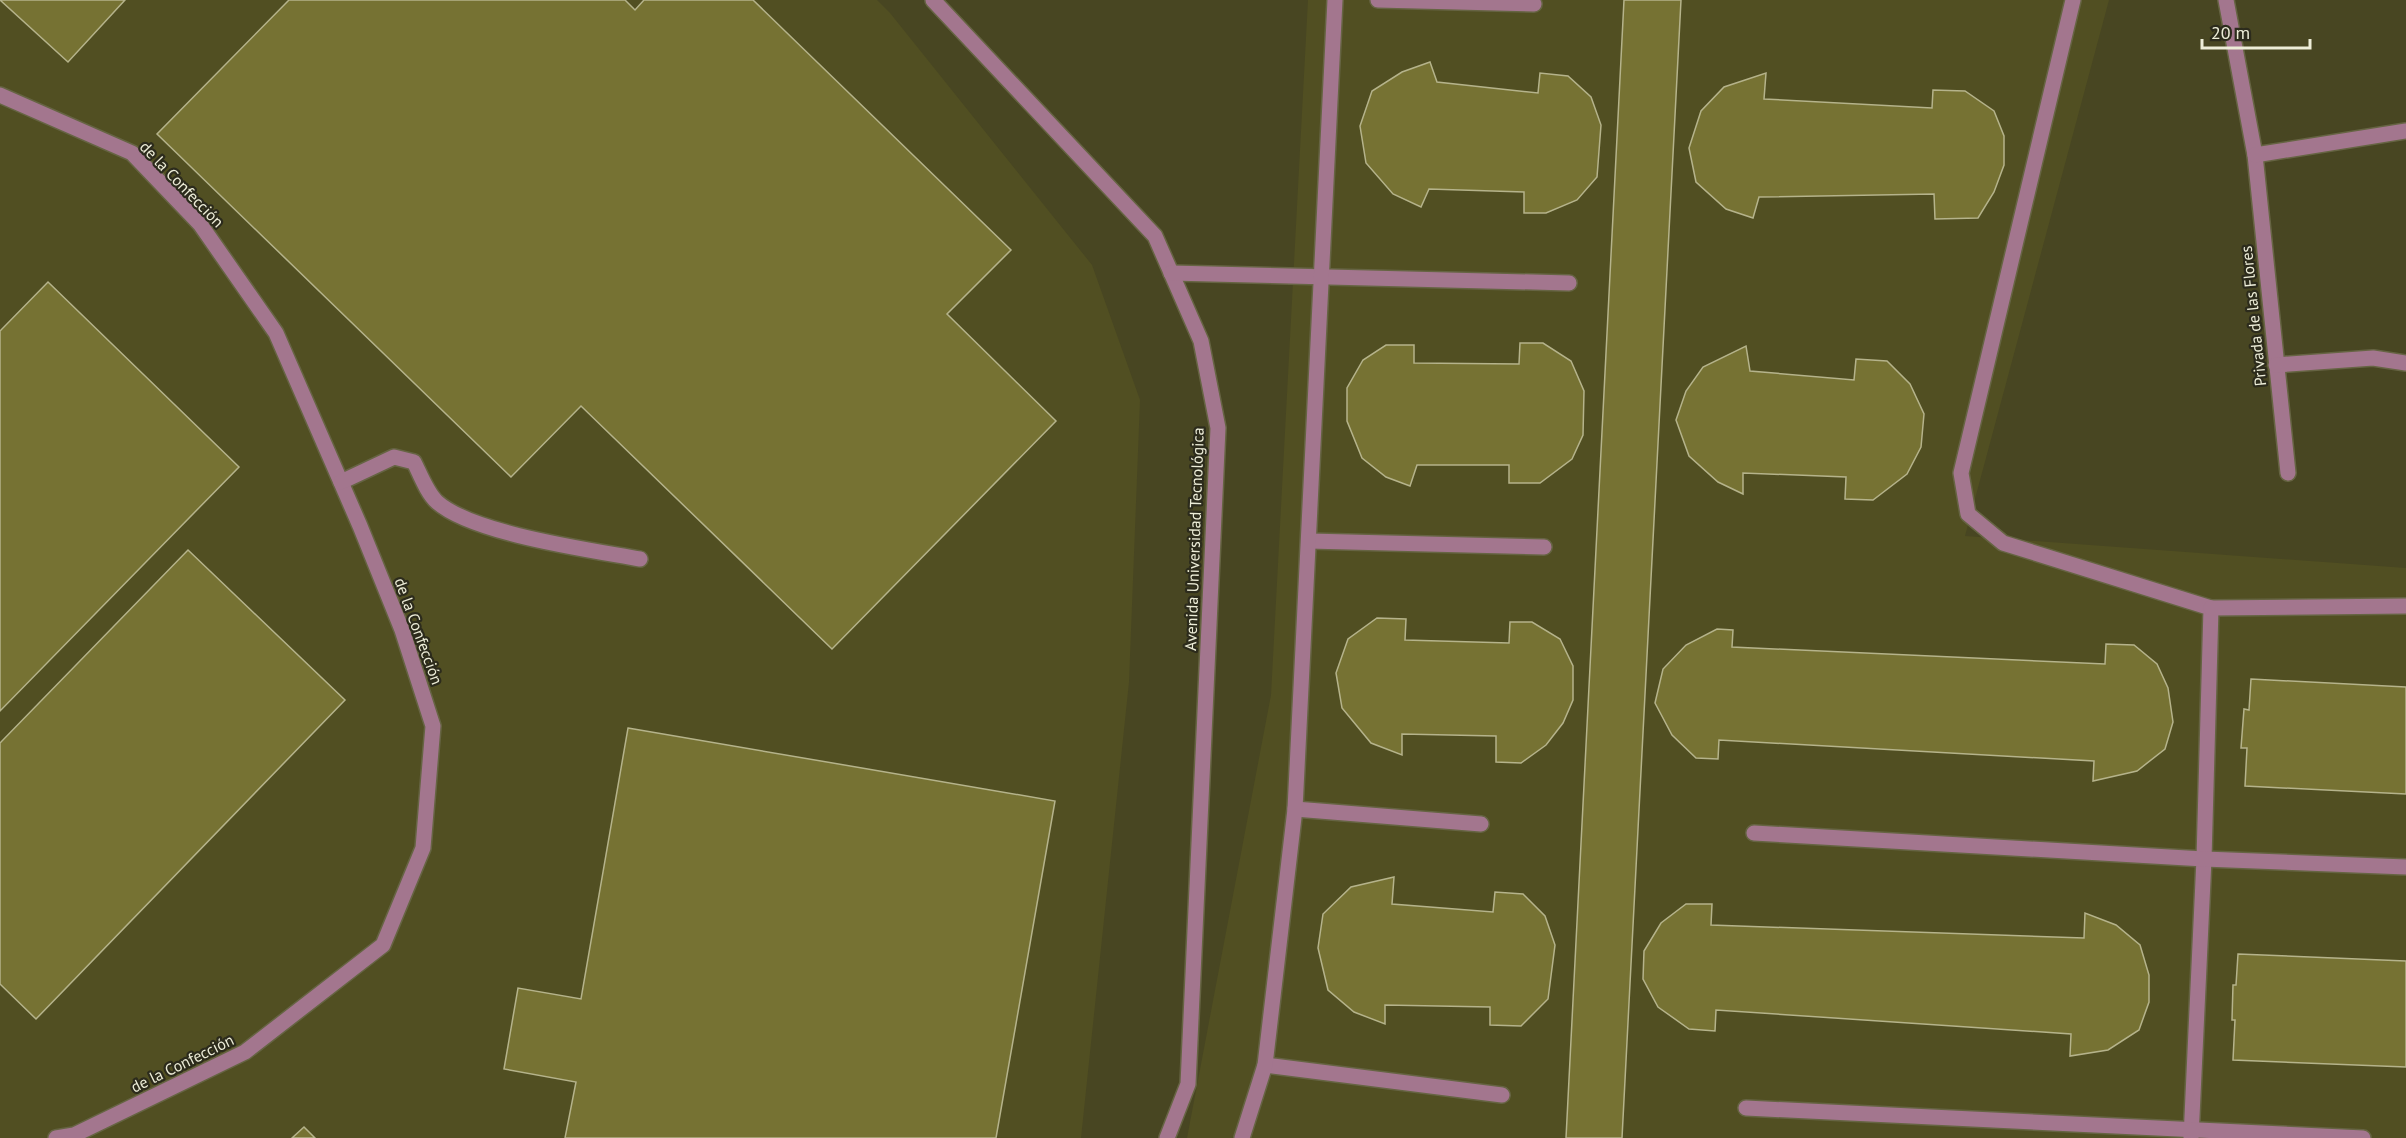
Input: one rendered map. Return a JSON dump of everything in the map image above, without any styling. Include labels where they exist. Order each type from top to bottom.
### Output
[{"type":"street","name":"Avenida Universidad Tecnológica","points":[[933,0],[1155,236],[1201,341],[1218,428],[1188,1084],[1167,1138]]},
{"type":"street","points":[[1242,1138],[1265,1065],[1295,809],[1335,0]]},
{"type":"street","points":[[1378,0],[1534,4]]},
{"type":"street","points":[[2073,0],[1961,473],[1968,514],[2003,543],[2211,609],[2406,606]]},
{"type":"street","name":"Privada de las Flores","points":[[2226,0],[2255,154],[2288,473]]},
{"type":"street","name":"de la Confección","points":[[0,95],[132,153],[200,224],[276,333],[402,630],[432,726],[423,848],[383,945],[245,1052],[74,1135],[56,1138]]},
{"type":"street","points":[[2255,154],[2406,131]]},
{"type":"street","points":[[1171,273],[1569,283]]},
{"type":"street","points":[[2276,365],[2373,358],[2406,363]]},
{"type":"street","points":[[341,482],[394,457],[414,462],[436,501],[468,520],[542,541],[640,559]]},
{"type":"street","points":[[1309,541],[1544,547]]},
{"type":"street","points":[[2192,1135],[2204,859],[2211,609]]},
{"type":"street","points":[[1295,809],[1481,824]]},
{"type":"street","points":[[1754,833],[2204,859],[2406,867]]},
{"type":"street","points":[[1265,1065],[1502,1095]]},
{"type":"street","points":[[1746,1108],[2192,1135],[2363,1138]]},
{"type":"shaded area","points":[[0,0],[877,0],[890,13],[1092,265],[1140,400],[1129,682],[1081,1138],[0,1138]]},
{"type":"shaded area","points":[[1308,0],[2109,0],[1965,536],[2406,568],[2406,1138],[1187,1138],[1271,695]]},
{"type":"building","points":[[0,0],[125,0],[68,62]]},
{"type":"building","points":[[289,0],[625,0],[635,10],[644,0],[753,0],[1011,250],[947,314],[1056,421],[832,649],[581,406],[511,477],[157,134]]},
{"type":"building","points":[[1624,0],[1681,0],[1622,1138],[1566,1138]]},
{"type":"building","points":[[1430,62],[1437,82],[1538,93],[1540,73],[1568,76],[1591,97],[1601,125],[1597,177],[1577,200],[1546,213],[1524,213],[1524,192],[1429,189],[1421,207],[1393,194],[1366,163],[1360,126],[1372,91],[1402,72]]},
{"type":"building","points":[[1766,73],[1764,99],[1932,108],[1933,90],[1965,91],[1994,111],[2004,136],[2004,165],[1994,192],[1978,218],[1935,219],[1934,194],[1759,197],[1753,218],[1726,209],[1696,182],[1689,148],[1701,111],[1724,87]]},
{"type":"building","points":[[48,282],[239,467],[0,711],[0,331]]},
{"type":"building","points":[[1520,343],[1543,343],[1571,361],[1584,391],[1583,435],[1572,459],[1540,483],[1509,483],[1509,465],[1417,465],[1410,486],[1386,477],[1362,458],[1347,421],[1347,388],[1363,360],[1386,345],[1414,345],[1414,363],[1519,364]]},
{"type":"building","points":[[1746,346],[1750,371],[1854,380],[1856,359],[1887,361],[1910,384],[1924,414],[1921,447],[1907,474],[1873,500],[1845,499],[1846,477],[1743,473],[1743,494],[1718,482],[1689,456],[1676,420],[1686,391],[1703,367]]},
{"type":"building","points":[[188,550],[345,700],[36,1019],[0,984],[0,743]]},
{"type":"building","points":[[1377,618],[1406,619],[1405,640],[1509,643],[1510,622],[1532,622],[1560,639],[1573,666],[1573,700],[1563,723],[1546,745],[1521,763],[1496,762],[1496,736],[1402,734],[1402,755],[1371,743],[1342,708],[1336,673],[1348,639]]},
{"type":"building","points":[[1717,629],[1733,630],[1732,647],[2105,664],[2106,644],[2134,645],[2157,664],[2168,688],[2173,722],[2165,749],[2137,771],[2093,781],[2094,761],[1719,740],[1718,759],[1696,758],[1672,735],[1655,703],[1663,669],[1686,645]]},
{"type":"building","points":[[2251,679],[2406,687],[2406,794],[2245,786],[2247,748],[2241,748],[2244,709],[2249,710]]},
{"type":"building","points":[[628,728],[1055,801],[996,1138],[565,1138],[576,1082],[504,1069],[518,988],[581,999]]},
{"type":"building","points":[[1394,877],[1392,904],[1493,912],[1495,892],[1523,894],[1545,916],[1555,945],[1548,999],[1521,1026],[1490,1025],[1490,1007],[1385,1005],[1385,1024],[1354,1012],[1328,990],[1318,948],[1323,914],[1351,887]]},
{"type":"building","points":[[1686,904],[1712,904],[1711,925],[2084,938],[2085,913],[2116,925],[2140,945],[2149,975],[2149,1002],[2139,1030],[2108,1050],[2070,1056],[2071,1034],[1716,1010],[1715,1031],[1689,1029],[1658,1007],[1643,979],[1644,951],[1661,923]]},
{"type":"building","points":[[2238,954],[2406,961],[2406,1067],[2233,1060],[2235,1020],[2232,1020],[2233,985],[2236,985]]},
{"type":"building","points":[[304,1127],[315,1138],[292,1138]]}]
